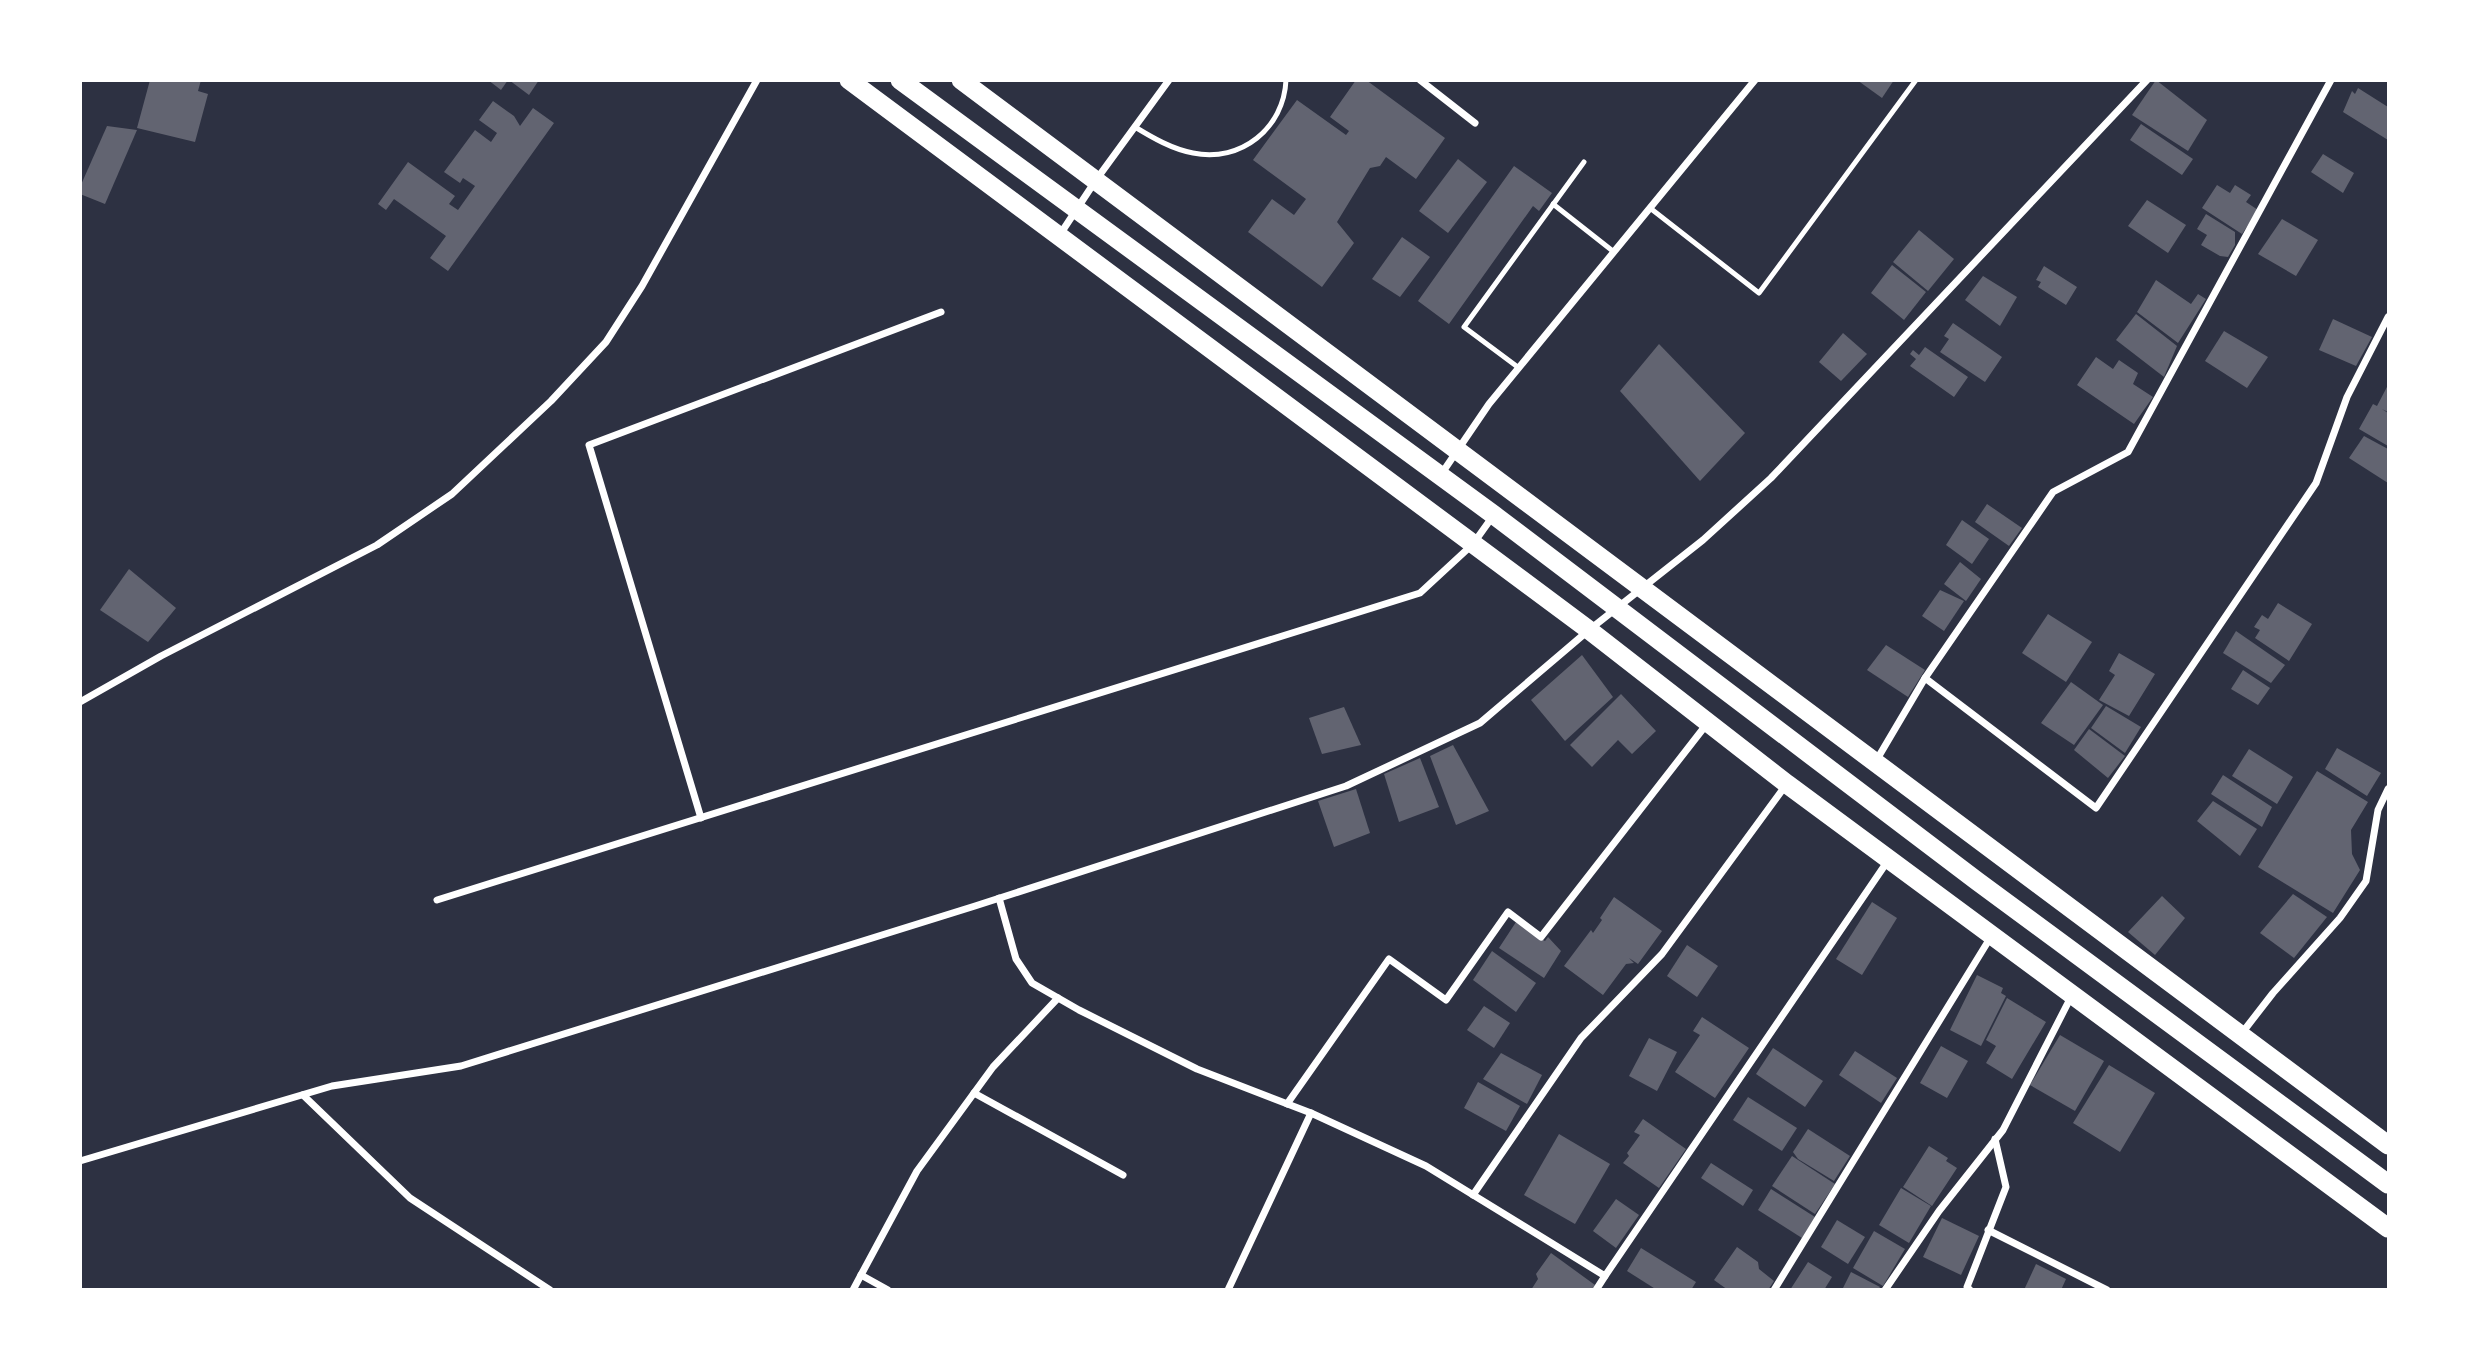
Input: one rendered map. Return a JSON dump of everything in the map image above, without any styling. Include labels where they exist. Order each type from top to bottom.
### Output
[{"type":"highway","points":[[849,80],[1589,630],[1787,784],[2389,1228]]},
{"type":"highway","points":[[900,80],[1493,515],[1977,881],[2389,1184]]},
{"type":"highway","points":[[961,80],[2389,1145]]},
{"type":"street","points":[[80,702],[161,656],[377,545],[452,494],[551,401],[606,342],[642,286],[757,80]]},
{"type":"street","points":[[1058,236],[1169,80]]},
{"type":"street","points":[[1420,80],[1475,123]]},
{"type":"street","points":[[1440,476],[1489,404],[1755,80]]},
{"type":"street","points":[[80,1161],[332,1086],[461,1066],[999,898],[1346,786],[1480,723],[1617,607],[1703,540],[1771,478],[2147,80]]},
{"type":"street","points":[[1875,761],[1925,678],[2053,492],[2129,452],[2331,80]]},
{"type":"street","points":[[701,818],[589,446],[941,312]]},
{"type":"street","points":[[1925,678],[2096,807],[2316,483],[2347,397],[2389,317]]},
{"type":"street","points":[[437,900],[1420,593],[1473,544],[1493,515]]},
{"type":"street","points":[[1287,1104],[1389,959],[1446,1000],[1508,912],[1541,937],[1708,723]]},
{"type":"street","points":[[1474,1195],[1581,1038],[1662,954],[1787,784]]},
{"type":"street","points":[[2242,1034],[2273,993],[2340,918],[2365,881],[2378,810],[2389,789]]},
{"type":"street","points":[[1596,1290],[1888,859]]},
{"type":"street","points":[[999,898],[1016,959],[1032,984],[1197,1069],[1311,1113],[1426,1166],[1605,1276]]},
{"type":"street","points":[[1774,1290],[1992,935]]},
{"type":"street","points":[[1885,1290],[1939,1211],[2003,1130],[2072,995]]},
{"type":"street","points":[[853,1290],[917,1171],[993,1068],[1058,998]]},
{"type":"street","points":[[974,1093],[1123,1175]]},
{"type":"street","points":[[303,1095],[410,1198],[550,1290]]},
{"type":"street","points":[[1228,1290],[1311,1113]]},
{"type":"street","points":[[1970,1290],[1967,1287],[2006,1187],[1995,1139]]},
{"type":"street","points":[[1988,1230],[2107,1290]]},
{"type":"street","points":[[861,1275],[888,1290]]},
{"type":"lane","points":[[1135,127],[1173,148],[1196,154],[1220,155],[1241,149],[1256,141],[1269,128],[1280,110],[1286,80]]},
{"type":"lane","points":[[1650,208],[1759,293],[1916,80]]},
{"type":"lane","points":[[1519,368],[1464,327],[1584,162]]},
{"type":"lane","points":[[1553,204],[1614,252]]},
{"type":"building","points":[[150,80],[201,80],[198,91],[208,94],[195,142],[137,128]]},
{"type":"building","points":[[488,80],[508,80],[501,90]]},
{"type":"building","points":[[509,80],[539,80],[529,95]]},
{"type":"building","points":[[1356,80],[1366,80],[1445,138],[1416,179],[1386,157],[1380,166],[1370,168],[1337,222],[1354,243],[1322,287],[1248,232],[1272,199],[1294,215],[1306,199],[1253,160],[1297,100],[1346,135],[1349,131],[1330,117]]},
{"type":"building","points":[[1857,80],[1894,80],[1882,98]]},
{"type":"building","points":[[2156,80],[2207,120],[2188,151],[2132,115]]},
{"type":"building","points":[[2358,88],[2388,107],[2388,140],[2343,112],[2352,91],[2355,94]]},
{"type":"building","points":[[493,101],[514,116],[520,126],[533,108],[554,123],[448,271],[430,258],[446,236],[394,199],[386,210],[378,204],[408,162],[455,196],[449,204],[458,210],[475,186],[463,178],[460,183],[444,172],[475,130],[491,142],[497,133],[479,120]]},
{"type":"building","points":[[2141,124],[2193,159],[2182,175],[2130,140]]},
{"type":"building","points":[[107,126],[137,130],[105,204],[80,194],[80,187]]},
{"type":"building","points":[[2323,154],[2354,173],[2343,193],[2311,172]]},
{"type":"building","points":[[1458,159],[1487,182],[1448,233],[1419,211]]},
{"type":"building","points":[[1514,166],[1552,193],[1539,211],[1533,206],[1449,324],[1418,301]]},
{"type":"building","points":[[2217,185],[2230,193],[2235,185],[2251,195],[2246,202],[2258,210],[2242,234],[2202,208]]},
{"type":"building","points":[[2147,200],[2186,225],[2168,253],[2128,226]]},
{"type":"building","points":[[2206,214],[2235,232],[2235,245],[2228,257],[2220,256],[2201,245],[2207,235],[2197,229]]},
{"type":"building","points":[[2282,219],[2318,240],[2296,276],[2258,254]]},
{"type":"building","points":[[1919,230],[1954,259],[1928,291],[1893,262]]},
{"type":"building","points":[[1402,237],[1430,257],[1400,297],[1372,279]]},
{"type":"building","points":[[1892,265],[1926,292],[1904,320],[1871,293]]},
{"type":"building","points":[[2044,266],[2077,287],[2066,305],[2038,287],[2041,282],[2036,280]]},
{"type":"building","points":[[1983,276],[2017,297],[2000,326],[1965,300]]},
{"type":"building","points":[[2156,280],[2191,304],[2198,294],[2206,299],[2178,343],[2137,312]]},
{"type":"building","points":[[2136,314],[2177,346],[2164,377],[2116,340]]},
{"type":"building","points":[[2333,319],[2372,337],[2356,366],[2319,350]]},
{"type":"building","points":[[1953,323],[2002,357],[1985,382],[1940,352],[1949,339],[1944,336]]},
{"type":"building","points":[[2224,331],[2268,357],[2247,388],[2205,361]]},
{"type":"building","points":[[1843,333],[1867,354],[1841,381],[1819,362]]},
{"type":"building","points":[[1659,344],[1745,433],[1700,481],[1620,391]]},
{"type":"building","points":[[1925,347],[1968,377],[1954,397],[1910,366],[1916,359],[1910,354],[1913,350],[1919,355]]},
{"type":"building","points":[[2096,357],[2113,369],[2119,360],[2138,373],[2133,384],[2153,397],[2134,424],[2077,385]]},
{"type":"building","points":[[2388,385],[2388,412],[2382,409],[2388,413],[2388,446],[2359,429],[2373,404],[2377,406]]},
{"type":"building","points":[[2364,436],[2388,449],[2388,483],[2349,458]]},
{"type":"building","points":[[1987,504],[2022,528],[2009,546],[1975,522]]},
{"type":"building","points":[[1962,520],[1989,539],[1972,564],[1946,545]]},
{"type":"building","points":[[1960,562],[1981,579],[1966,601],[1944,584]]},
{"type":"building","points":[[129,569],[176,608],[148,642],[100,610]]},
{"type":"building","points":[[1940,590],[1964,601],[1944,631],[1922,616]]},
{"type":"building","points":[[2278,603],[2312,624],[2289,661],[2255,638],[2260,630],[2254,627],[2262,615],[2268,619]]},
{"type":"building","points":[[2048,614],[2092,642],[2066,682],[2022,653]]},
{"type":"building","points":[[2236,631],[2285,665],[2271,683],[2223,653]]},
{"type":"building","points":[[1886,645],[1925,670],[1908,697],[1867,670]]},
{"type":"building","points":[[2119,653],[2155,674],[2129,716],[2099,700],[2115,675],[2109,671]]},
{"type":"building","points":[[1582,655],[1613,697],[1565,741],[1531,700]]},
{"type":"building","points":[[2243,670],[2270,688],[2258,705],[2231,689]]},
{"type":"building","points":[[2071,682],[2103,705],[2074,745],[2041,723]]},
{"type":"building","points":[[1621,694],[1656,731],[1632,754],[1618,740],[1592,767],[1570,745]]},
{"type":"building","points":[[2106,706],[2141,727],[2125,753],[2091,728]]},
{"type":"building","points":[[1344,707],[1361,745],[1322,754],[1309,718]]},
{"type":"building","points":[[2089,729],[2125,756],[2108,778],[2074,750]]},
{"type":"building","points":[[1453,745],[1489,811],[1456,825],[1430,756]]},
{"type":"building","points":[[2337,748],[2381,773],[2367,796],[2325,769]]},
{"type":"building","points":[[2249,749],[2293,777],[2277,804],[2232,776]]},
{"type":"building","points":[[1420,758],[1439,807],[1399,822],[1384,774]]},
{"type":"building","points":[[2317,771],[2368,802],[2351,830],[2352,854],[2360,870],[2333,913],[2258,867]]},
{"type":"building","points":[[2223,775],[2272,807],[2262,827],[2211,794]]},
{"type":"building","points":[[1356,789],[1370,833],[1334,847],[1318,801]]},
{"type":"building","points":[[2213,801],[2257,829],[2240,856],[2197,821]]},
{"type":"building","points":[[2293,894],[2327,917],[2294,958],[2260,933]]},
{"type":"building","points":[[2162,896],[2185,918],[2155,955],[2128,932]]},
{"type":"building","points":[[1614,897],[1662,931],[1638,964],[1629,958],[1634,963],[1626,964],[1603,995],[1564,966],[1591,930],[1593,933]]},
{"type":"building","points":[[1872,902],[1897,918],[1862,975],[1836,959]]},
{"type":"building","points":[[1516,922],[1545,941],[1548,937],[1561,951],[1544,978],[1499,948]]},
{"type":"building","points":[[1687,945],[1718,966],[1697,997],[1667,976]]},
{"type":"building","points":[[1492,951],[1536,983],[1516,1012],[1473,980]]},
{"type":"building","points":[[1977,975],[2003,988],[2001,993],[2006,996],[1981,1046],[1950,1030]]},
{"type":"building","points":[[2007,998],[2046,1022],[2012,1079],[1986,1063],[1996,1046],[1986,1040]]},
{"type":"building","points":[[1484,1006],[1510,1023],[1494,1048],[1467,1030]]},
{"type":"building","points":[[1702,1017],[1749,1048],[1715,1098],[1675,1072],[1700,1035],[1693,1031]]},
{"type":"building","points":[[2060,1035],[2104,1061],[2075,1111],[2030,1085]]},
{"type":"building","points":[[1649,1038],[1677,1052],[1657,1091],[1629,1076]]},
{"type":"building","points":[[1941,1046],[1968,1061],[1947,1098],[1920,1083]]},
{"type":"building","points":[[1773,1048],[1823,1081],[1805,1107],[1756,1074]]},
{"type":"building","points":[[1855,1051],[1897,1078],[1881,1103],[1839,1075]]},
{"type":"building","points":[[1501,1053],[1542,1075],[1527,1104],[1483,1079]]},
{"type":"building","points":[[2109,1065],[2155,1093],[2120,1152],[2073,1123]]},
{"type":"building","points":[[1478,1082],[1520,1106],[1506,1131],[1464,1108]]},
{"type":"building","points":[[1748,1097],[1797,1128],[1782,1151],[1733,1120]]},
{"type":"building","points":[[1643,1119],[1686,1149],[1659,1188],[1623,1163],[1640,1135],[1634,1132]]},
{"type":"building","points":[[1808,1129],[1850,1156],[1834,1181],[1798,1159],[1793,1152]]},
{"type":"building","points":[[1559,1134],[1610,1164],[1575,1224],[1524,1195]]},
{"type":"building","points":[[1929,1146],[1948,1158],[1946,1161],[1957,1168],[1932,1206],[1903,1187]]},
{"type":"building","points":[[1792,1156],[1835,1184],[1815,1214],[1772,1186]]},
{"type":"building","points":[[1711,1163],[1753,1190],[1743,1206],[1701,1178]]},
{"type":"building","points":[[1901,1188],[1931,1206],[1909,1243],[1879,1225]]},
{"type":"building","points":[[1771,1189],[1815,1217],[1802,1238],[1758,1210]]},
{"type":"building","points":[[1616,1199],[1639,1215],[1616,1248],[1593,1231]]},
{"type":"building","points":[[1942,1218],[1979,1236],[1961,1275],[1923,1257]]},
{"type":"building","points":[[1837,1220],[1865,1237],[1848,1264],[1821,1247]]},
{"type":"building","points":[[1874,1231],[1905,1249],[1883,1286],[1853,1268]]},
{"type":"building","points":[[1737,1247],[1758,1262],[1759,1269],[1774,1281],[1768,1290],[1728,1290],[1714,1280]]},
{"type":"building","points":[[1641,1248],[1696,1282],[1691,1290],[1657,1290],[1627,1271]]},
{"type":"building","points":[[1551,1253],[1595,1285],[1592,1290],[1531,1290],[1538,1279],[1536,1274]]},
{"type":"building","points":[[1808,1262],[1832,1277],[1824,1290],[1790,1290]]},
{"type":"building","points":[[2036,1264],[2066,1279],[2061,1290],[2024,1290]]},
{"type":"building","points":[[1851,1272],[1880,1287],[1878,1290],[1842,1290]]}]
